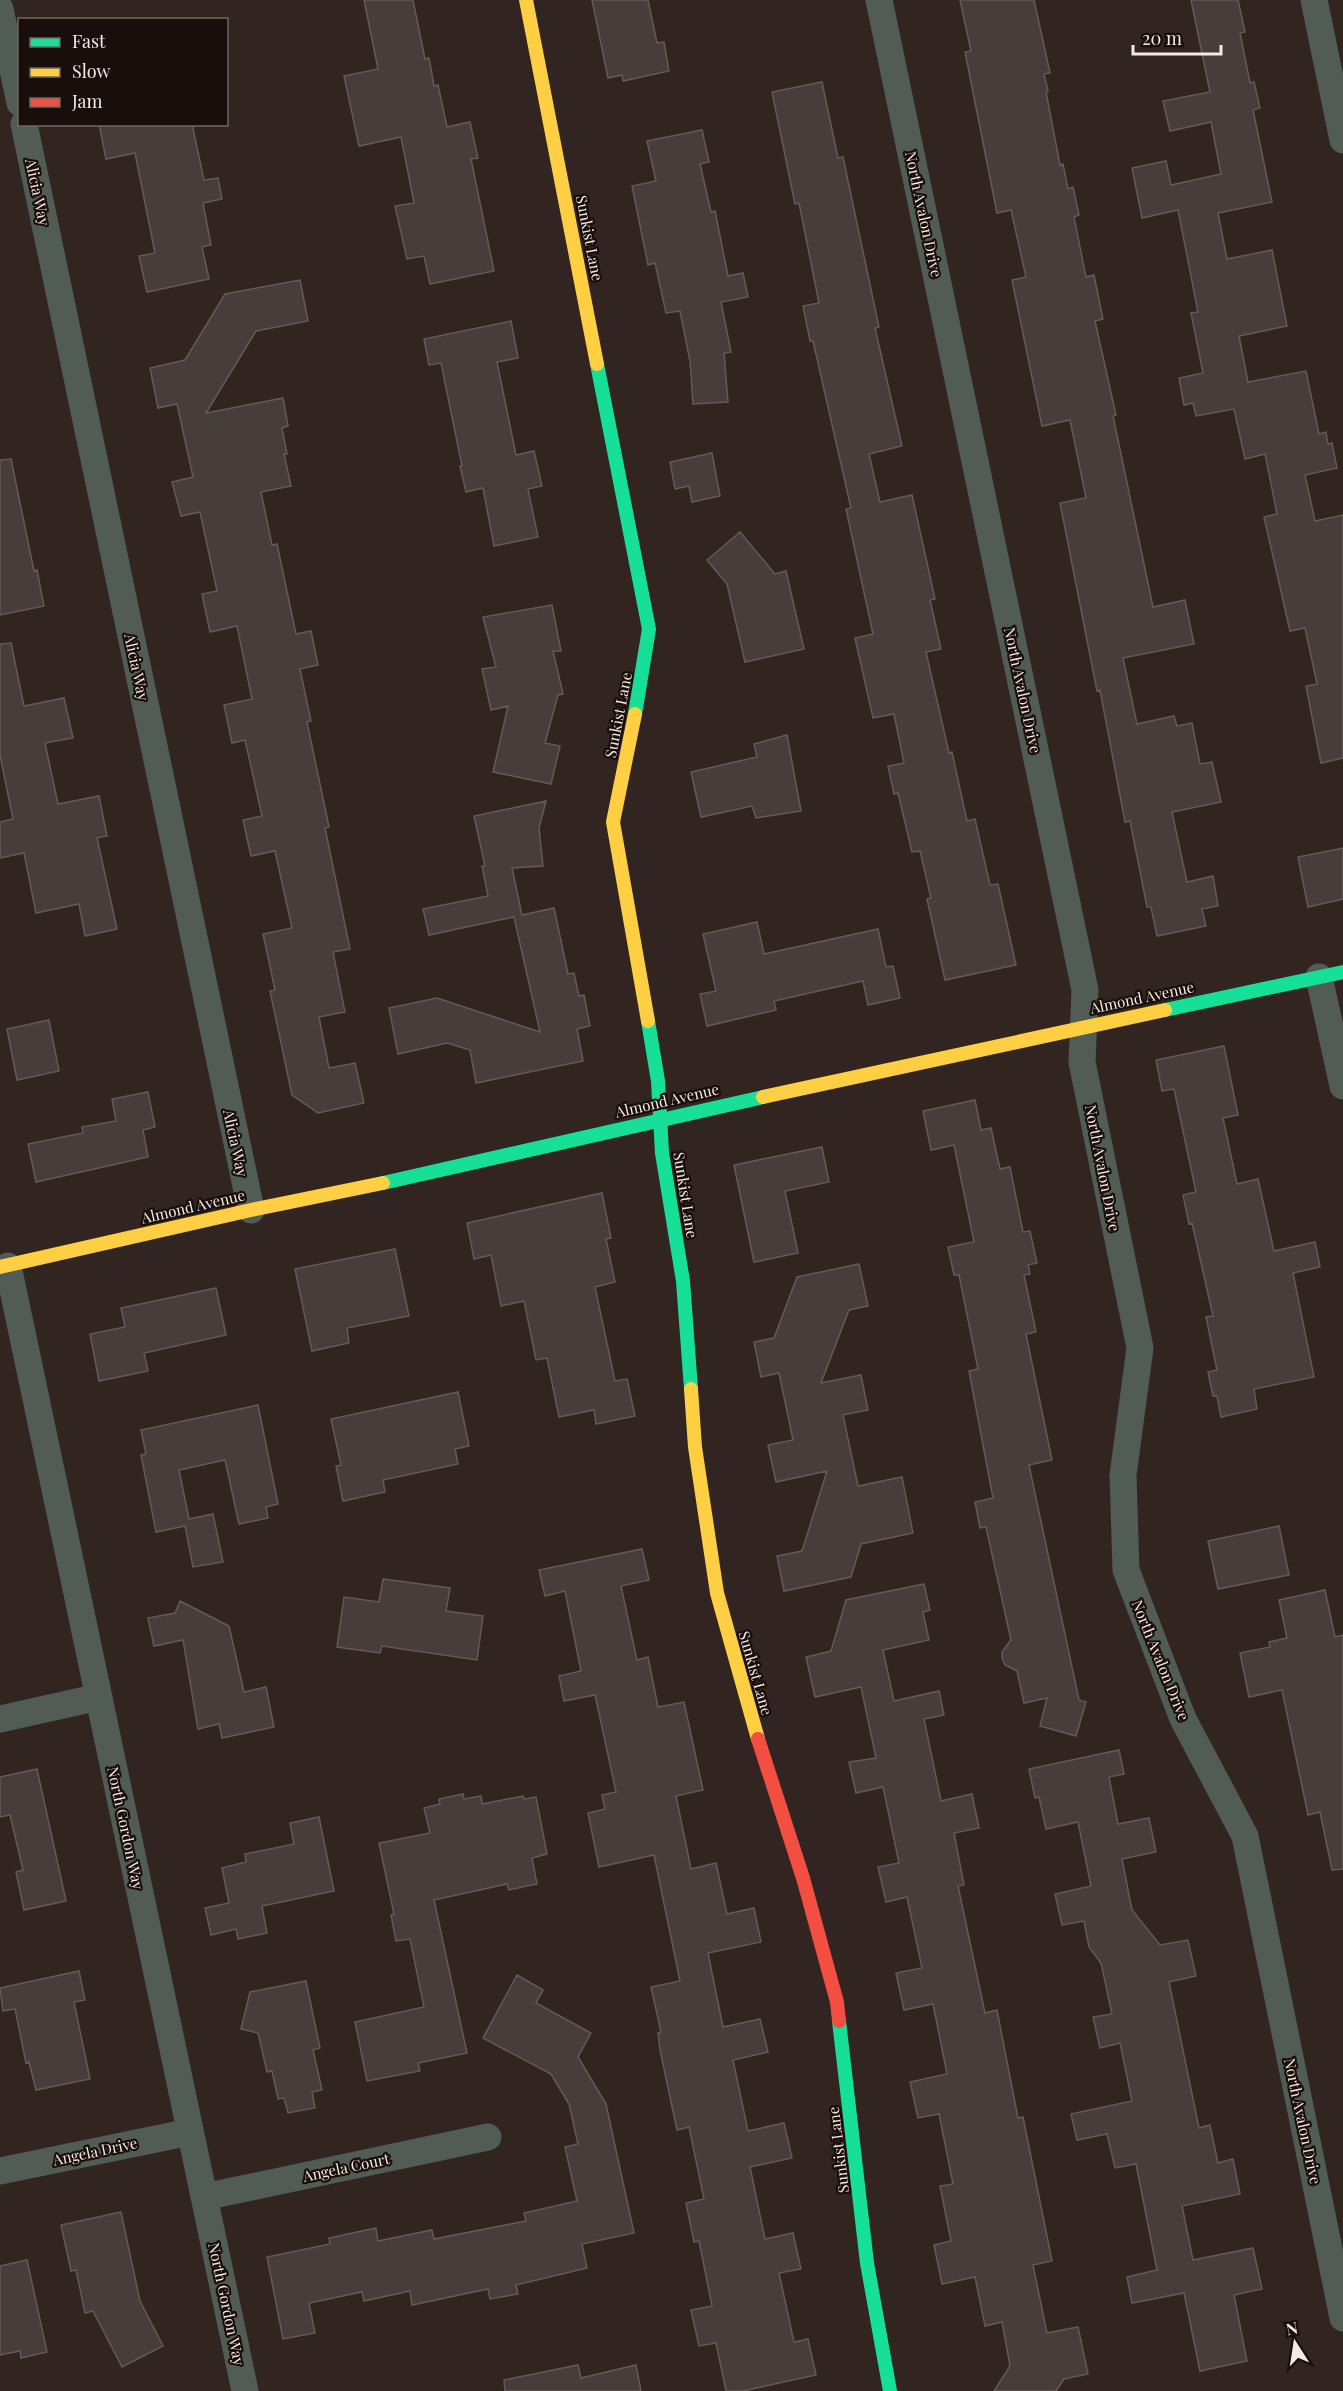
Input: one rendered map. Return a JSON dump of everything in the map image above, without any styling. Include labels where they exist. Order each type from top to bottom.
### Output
[{"type":"street","name":"Sunkist Lane","points":[[526,0],[649,629],[641,687],[613,822],[658,1081],[662,1153],[682,1281],[695,1447],[717,1593],[753,1724],[803,1878],[837,2002],[867,2263],[890,2391]]},
{"type":"street","name":"North Avalon Drive","points":[[879,0],[1085,990],[1082,1062],[1140,1348],[1124,1475],[1126,1570],[1183,1719],[1245,1836],[1343,2318]]},
{"type":"street","points":[[1314,0],[1343,140]]},
{"type":"street","points":[[0,9],[18,94]]},
{"type":"street","name":"Alicia Way","points":[[24,126],[251,1210]]},
{"type":"street","name":"Almond Avenue","points":[[4,1266],[1083,1026],[1331,975]]},
{"type":"street","points":[[1331,975],[1343,1086]]},
{"type":"street","name":"North Gordon Way","points":[[4,1266],[99,1697],[245,2391]]},
{"type":"street","points":[[0,1719],[99,1697]]},
{"type":"street","name":"Angela Drive","points":[[0,2171],[190,2132]]},
{"type":"street","name":"Angela Court","points":[[204,2197],[488,2137]]},
{"type":"building","points":[[364,0],[413,0],[425,59],[429,58],[434,86],[438,85],[447,127],[470,122],[478,158],[471,159],[494,271],[430,284],[424,256],[407,259],[395,206],[414,203],[401,137],[359,146],[344,76],[378,69]]},
{"type":"building","points":[[592,0],[648,0],[657,43],[664,42],[669,71],[623,81],[622,75],[608,78]]},
{"type":"building","points":[[960,0],[1034,0],[1050,73],[1044,74],[1060,165],[1063,164],[1068,189],[1073,187],[1079,215],[1074,217],[1086,277],[1094,275],[1103,319],[1095,321],[1116,415],[1113,416],[1153,607],[1185,600],[1194,644],[1123,658],[1137,724],[1174,716],[1177,726],[1192,723],[1200,764],[1212,762],[1221,802],[1172,812],[1187,882],[1213,876],[1218,906],[1202,909],[1206,926],[1157,936],[1151,907],[1147,907],[1130,821],[1125,822],[1100,690],[1097,691],[1060,503],[1086,498],[1070,420],[1042,426],[1012,280],[1026,277],[1011,210],[997,213],[965,52],[971,51]]},
{"type":"building","points":[[1191,0],[1238,0],[1245,32],[1240,33],[1250,83],[1254,82],[1260,108],[1253,110],[1272,202],[1218,213],[1227,259],[1272,250],[1287,326],[1239,336],[1248,382],[1306,371],[1319,434],[1326,432],[1328,444],[1332,443],[1337,468],[1305,475],[1315,521],[1343,515],[1343,758],[1321,763],[1306,686],[1317,684],[1305,628],[1290,631],[1264,517],[1277,514],[1265,454],[1245,459],[1234,409],[1196,416],[1193,403],[1184,405],[1179,378],[1203,373],[1191,313],[1198,312],[1178,210],[1142,218],[1132,168],[1166,161],[1171,185],[1221,174],[1211,122],[1170,131],[1163,101],[1210,92]]},
{"type":"building","points":[[822,82],[838,158],[843,157],[879,327],[875,328],[902,446],[869,454],[880,502],[912,495],[935,599],[930,600],[941,649],[926,652],[967,821],[975,819],[990,885],[998,884],[1016,965],[945,980],[927,899],[931,898],[920,851],[912,852],[898,793],[894,794],[888,766],[904,763],[894,714],[873,718],[855,638],[873,634],[846,509],[851,508],[803,306],[819,303],[799,203],[795,204],[772,92]]},
{"type":"building","points":[[99,126],[192,126],[204,180],[218,178],[222,199],[203,203],[211,245],[202,247],[209,279],[147,292],[139,256],[155,253],[135,153],[106,159]]},
{"type":"building","points":[[702,130],[709,162],[700,164],[711,212],[715,211],[728,276],[743,273],[748,297],[721,302],[731,352],[724,353],[728,402],[693,404],[690,361],[680,311],[666,313],[655,263],[648,265],[632,186],[656,181],[647,141]]},
{"type":"building","points":[[300,280],[308,321],[256,331],[206,413],[283,398],[288,426],[282,428],[287,454],[284,454],[291,486],[261,492],[272,545],[277,544],[296,634],[311,631],[318,665],[300,669],[311,721],[307,722],[329,827],[325,828],[350,949],[333,952],[345,1012],[319,1017],[329,1068],[355,1063],[364,1103],[318,1113],[292,1095],[270,991],[275,990],[263,934],[292,928],[275,851],[251,856],[243,820],[262,816],[245,740],[232,743],[224,705],[252,699],[237,626],[210,632],[202,594],[217,591],[200,512],[181,516],[172,482],[193,477],[177,404],[158,408],[150,368],[185,360],[225,294]]},
{"type":"building","points":[[511,321],[518,358],[497,362],[516,455],[534,451],[542,486],[528,489],[538,537],[494,546],[483,488],[466,492],[441,363],[429,365],[424,339]]},
{"type":"building","points":[[712,453],[720,496],[692,502],[689,486],[675,489],[670,462]]},
{"type":"building","points":[[11,459],[34,571],[37,570],[44,606],[0,615],[0,460]]},
{"type":"building","points":[[740,532],[775,574],[786,571],[804,649],[745,662],[727,584],[707,560]]},
{"type":"building","points":[[552,605],[561,651],[553,651],[563,694],[558,695],[545,743],[560,746],[551,784],[493,772],[508,706],[491,710],[482,669],[496,667],[483,617]]},
{"type":"building","points":[[11,643],[24,706],[64,698],[73,738],[45,743],[58,804],[99,796],[107,836],[97,838],[117,929],[85,936],[79,904],[36,913],[24,853],[0,858],[0,822],[13,819],[0,755],[0,644]]},
{"type":"building","points":[[787,735],[801,811],[756,818],[752,806],[701,817],[691,772],[757,757],[754,744]]},
{"type":"building","points":[[546,801],[539,828],[543,866],[512,868],[522,915],[554,908],[568,974],[574,973],[579,996],[584,995],[590,1026],[577,1029],[583,1061],[476,1083],[470,1050],[447,1043],[398,1054],[389,1008],[437,998],[540,1032],[514,917],[429,935],[423,909],[488,896],[482,866],[485,866],[474,816]]},
{"type":"building","points":[[1343,848],[1343,899],[1308,907],[1298,857]]},
{"type":"building","points":[[757,922],[764,954],[878,929],[886,967],[893,966],[900,998],[868,1005],[863,981],[774,1001],[776,1010],[707,1026],[700,994],[716,991],[703,934]]},
{"type":"building","points":[[49,1020],[59,1071],[17,1080],[7,1029]]},
{"type":"building","points":[[1224,1046],[1238,1115],[1223,1118],[1237,1184],[1258,1179],[1274,1251],[1315,1242],[1320,1267],[1293,1273],[1314,1377],[1254,1389],[1257,1409],[1221,1417],[1217,1396],[1213,1396],[1208,1372],[1217,1370],[1206,1317],[1213,1316],[1192,1223],[1189,1224],[1183,1195],[1196,1192],[1174,1089],[1162,1091],[1156,1060]]},
{"type":"building","points":[[148,1092],[155,1127],[143,1130],[148,1157],[36,1182],[28,1144],[83,1133],[82,1127],[116,1121],[112,1099]]},
{"type":"building","points":[[975,1100],[981,1130],[991,1128],[1000,1169],[1010,1167],[1023,1232],[1030,1231],[1037,1263],[1028,1265],[1030,1274],[1024,1275],[1036,1332],[1026,1334],[1052,1460],[1029,1465],[1079,1700],[1086,1702],[1076,1736],[1040,1726],[1047,1698],[1024,1703],[1017,1671],[1005,1665],[1002,1652],[1011,1640],[986,1527],[980,1528],[975,1502],[993,1498],[969,1371],[978,1369],[959,1275],[954,1275],[948,1247],[974,1242],[954,1145],[931,1150],[923,1111]]},
{"type":"building","points":[[822,1147],[829,1182],[785,1191],[798,1253],[754,1262],[734,1165]]},
{"type":"building","points":[[602,1193],[611,1238],[606,1239],[615,1282],[595,1287],[615,1381],[627,1379],[635,1416],[596,1424],[594,1410],[559,1417],[547,1358],[536,1360],[524,1301],[501,1306],[491,1255],[474,1259],[467,1223]]},
{"type":"building","points":[[395,1249],[409,1316],[347,1328],[349,1343],[312,1351],[295,1269]]},
{"type":"building","points":[[859,1264],[868,1306],[849,1310],[821,1383],[861,1375],[868,1410],[843,1415],[858,1486],[902,1477],[913,1533],[861,1544],[851,1577],[784,1591],[777,1556],[802,1551],[827,1471],[776,1482],[768,1445],[793,1440],[779,1373],[761,1377],[754,1342],[774,1338],[797,1277]]},
{"type":"building","points":[[216,1288],[226,1335],[144,1353],[148,1371],[99,1381],[90,1334],[125,1327],[121,1308]]},
{"type":"building","points":[[458,1392],[469,1446],[455,1449],[458,1464],[383,1480],[385,1492],[343,1501],[336,1466],[341,1465],[331,1419]]},
{"type":"building","points":[[258,1405],[278,1504],[266,1507],[268,1518],[239,1524],[225,1460],[179,1470],[189,1519],[213,1514],[223,1562],[193,1567],[185,1526],[156,1532],[141,1455],[146,1454],[141,1430]]},
{"type":"building","points":[[1279,1526],[1289,1575],[1218,1589],[1208,1541]]},
{"type":"building","points":[[642,1549],[649,1580],[621,1586],[637,1660],[648,1657],[658,1707],[684,1702],[703,1790],[676,1796],[691,1869],[716,1863],[727,1914],[754,1908],[761,1942],[708,1953],[723,2027],[760,2019],[768,2052],[733,2060],[748,2131],[784,2123],[792,2158],[750,2167],[765,2239],[793,2233],[801,2269],[779,2273],[794,2342],[808,2339],[816,2375],[743,2391],[726,2391],[716,2343],[699,2346],[691,2310],[712,2306],[699,2241],[694,2242],[686,2203],[704,2199],[689,2127],[677,2130],[660,2050],[658,2033],[661,2032],[651,1987],[680,1981],[654,1855],[599,1867],[588,1813],[605,1809],[602,1795],[616,1792],[595,1695],[564,1701],[559,1676],[581,1671],[565,1591],[545,1596],[539,1570]]},
{"type":"building","points":[[383,1579],[450,1588],[446,1611],[483,1616],[477,1660],[382,1646],[380,1653],[337,1647],[344,1597],[379,1602]]},
{"type":"building","points":[[924,1584],[930,1610],[923,1612],[929,1640],[883,1650],[894,1701],[939,1691],[944,1715],[924,1719],[941,1801],[972,1794],[979,1828],[954,1833],[964,1885],[958,1886],[985,2013],[997,2010],[1018,2118],[1023,2117],[1052,2261],[1033,2265],[1047,2333],[1078,2327],[1088,2374],[1064,2379],[1056,2391],[994,2391],[1010,2366],[1002,2322],[985,2326],[975,2277],[942,2284],[934,2245],[951,2241],[940,2186],[953,2184],[939,2114],[918,2118],[910,2082],[947,2074],[933,2004],[904,2010],[896,1973],[922,1968],[907,1897],[886,1902],[878,1867],[899,1863],[883,1787],[856,1793],[849,1762],[876,1758],[861,1687],[815,1697],[806,1657],[831,1651],[846,1600]]},
{"type":"building","points":[[1325,1590],[1335,1637],[1343,1635],[1343,1869],[1332,1870],[1320,1812],[1308,1815],[1282,1690],[1249,1697],[1240,1653],[1270,1647],[1269,1642],[1287,1638],[1279,1600]]},
{"type":"building","points":[[180,1601],[229,1626],[244,1692],[266,1687],[274,1727],[222,1738],[219,1724],[198,1729],[183,1640],[154,1646],[148,1618],[175,1613]]},
{"type":"building","points":[[1119,1750],[1124,1774],[1109,1777],[1118,1824],[1149,1818],[1156,1852],[1122,1859],[1132,1910],[1160,1945],[1188,1940],[1196,1976],[1169,1982],[1199,2128],[1210,2125],[1218,2163],[1233,2159],[1240,2194],[1182,2206],[1193,2260],[1253,2248],[1262,2289],[1234,2295],[1247,2361],[1200,2371],[1184,2293],[1132,2303],[1127,2277],[1157,2270],[1136,2164],[1115,2168],[1107,2134],[1077,2140],[1071,2114],[1132,2101],[1120,2043],[1100,2048],[1093,2017],[1112,2014],[1101,1963],[1089,1947],[1084,1921],[1062,1925],[1055,1894],[1091,1886],[1078,1822],[1046,1829],[1039,1797],[1035,1798],[1029,1769]]},
{"type":"building","points":[[37,1769],[66,1901],[24,1910],[16,1872],[23,1870],[10,1815],[0,1817],[0,1777]]},
{"type":"building","points":[[463,1794],[464,1799],[481,1796],[482,1804],[523,1796],[524,1799],[536,1797],[547,1854],[532,1858],[537,1884],[509,1890],[507,1884],[434,1900],[467,2053],[418,2063],[420,2071],[367,2081],[355,2022],[424,2007],[410,1939],[396,1941],[391,1915],[394,1914],[379,1843],[430,1833],[424,1808],[440,1804],[439,1799]]},
{"type":"building","points":[[319,1817],[334,1891],[262,1906],[267,1933],[238,1939],[236,1929],[211,1935],[205,1908],[229,1903],[222,1868],[246,1862],[245,1854],[294,1844],[290,1823]]},
{"type":"building","points":[[79,1971],[85,2000],[74,2002],[90,2079],[36,2090],[29,2062],[26,2063],[15,2009],[3,2011],[0,1988]]},
{"type":"building","points":[[517,1975],[543,1990],[536,2003],[591,2033],[578,2057],[606,2104],[634,2233],[582,2244],[587,2268],[516,2285],[518,2294],[490,2299],[488,2289],[412,2305],[410,2291],[364,2301],[362,2292],[309,2303],[315,2333],[283,2339],[267,2257],[330,2244],[329,2238],[376,2228],[378,2241],[432,2230],[434,2239],[526,2221],[524,2213],[577,2201],[565,2147],[578,2144],[569,2104],[551,2074],[483,2038]]},
{"type":"building","points":[[306,1981],[320,2048],[313,2050],[322,2090],[312,2092],[315,2108],[288,2113],[284,2098],[278,2099],[272,2071],[267,2072],[258,2033],[241,2029],[250,1992]]},
{"type":"building","points":[[121,2212],[140,2301],[163,2346],[122,2367],[93,2311],[85,2313],[76,2270],[71,2271],[61,2225]]},
{"type":"building","points":[[27,2260],[47,2352],[21,2358],[20,2351],[0,2355],[0,2266]]},
{"type":"building","points":[[578,2365],[581,2378],[636,2365],[641,2391],[505,2391],[504,2380]]},
{"type":"traffic: fast","points":[[597,364],[649,629],[635,714]]},
{"type":"traffic: fast","points":[[1165,1010],[1343,972]]},
{"type":"traffic: fast","points":[[648,1021],[658,1081],[662,1153],[683,1281],[691,1389]]},
{"type":"traffic: fast","points":[[383,1183],[763,1097]]},
{"type":"traffic: fast","points":[[839,2021],[867,2263],[890,2391]]},
{"type":"traffic: slow","points":[[526,0],[597,364]]},
{"type":"traffic: slow","points":[[635,714],[613,822],[648,1021]]},
{"type":"traffic: slow","points":[[763,1097],[1165,1010]]},
{"type":"traffic: slow","points":[[0,1267],[251,1210],[383,1183]]},
{"type":"traffic: slow","points":[[691,1389],[695,1447],[717,1593],[758,1739]]},
{"type":"traffic: jam","points":[[758,1739],[803,1878],[837,2002],[839,2021]]}]
